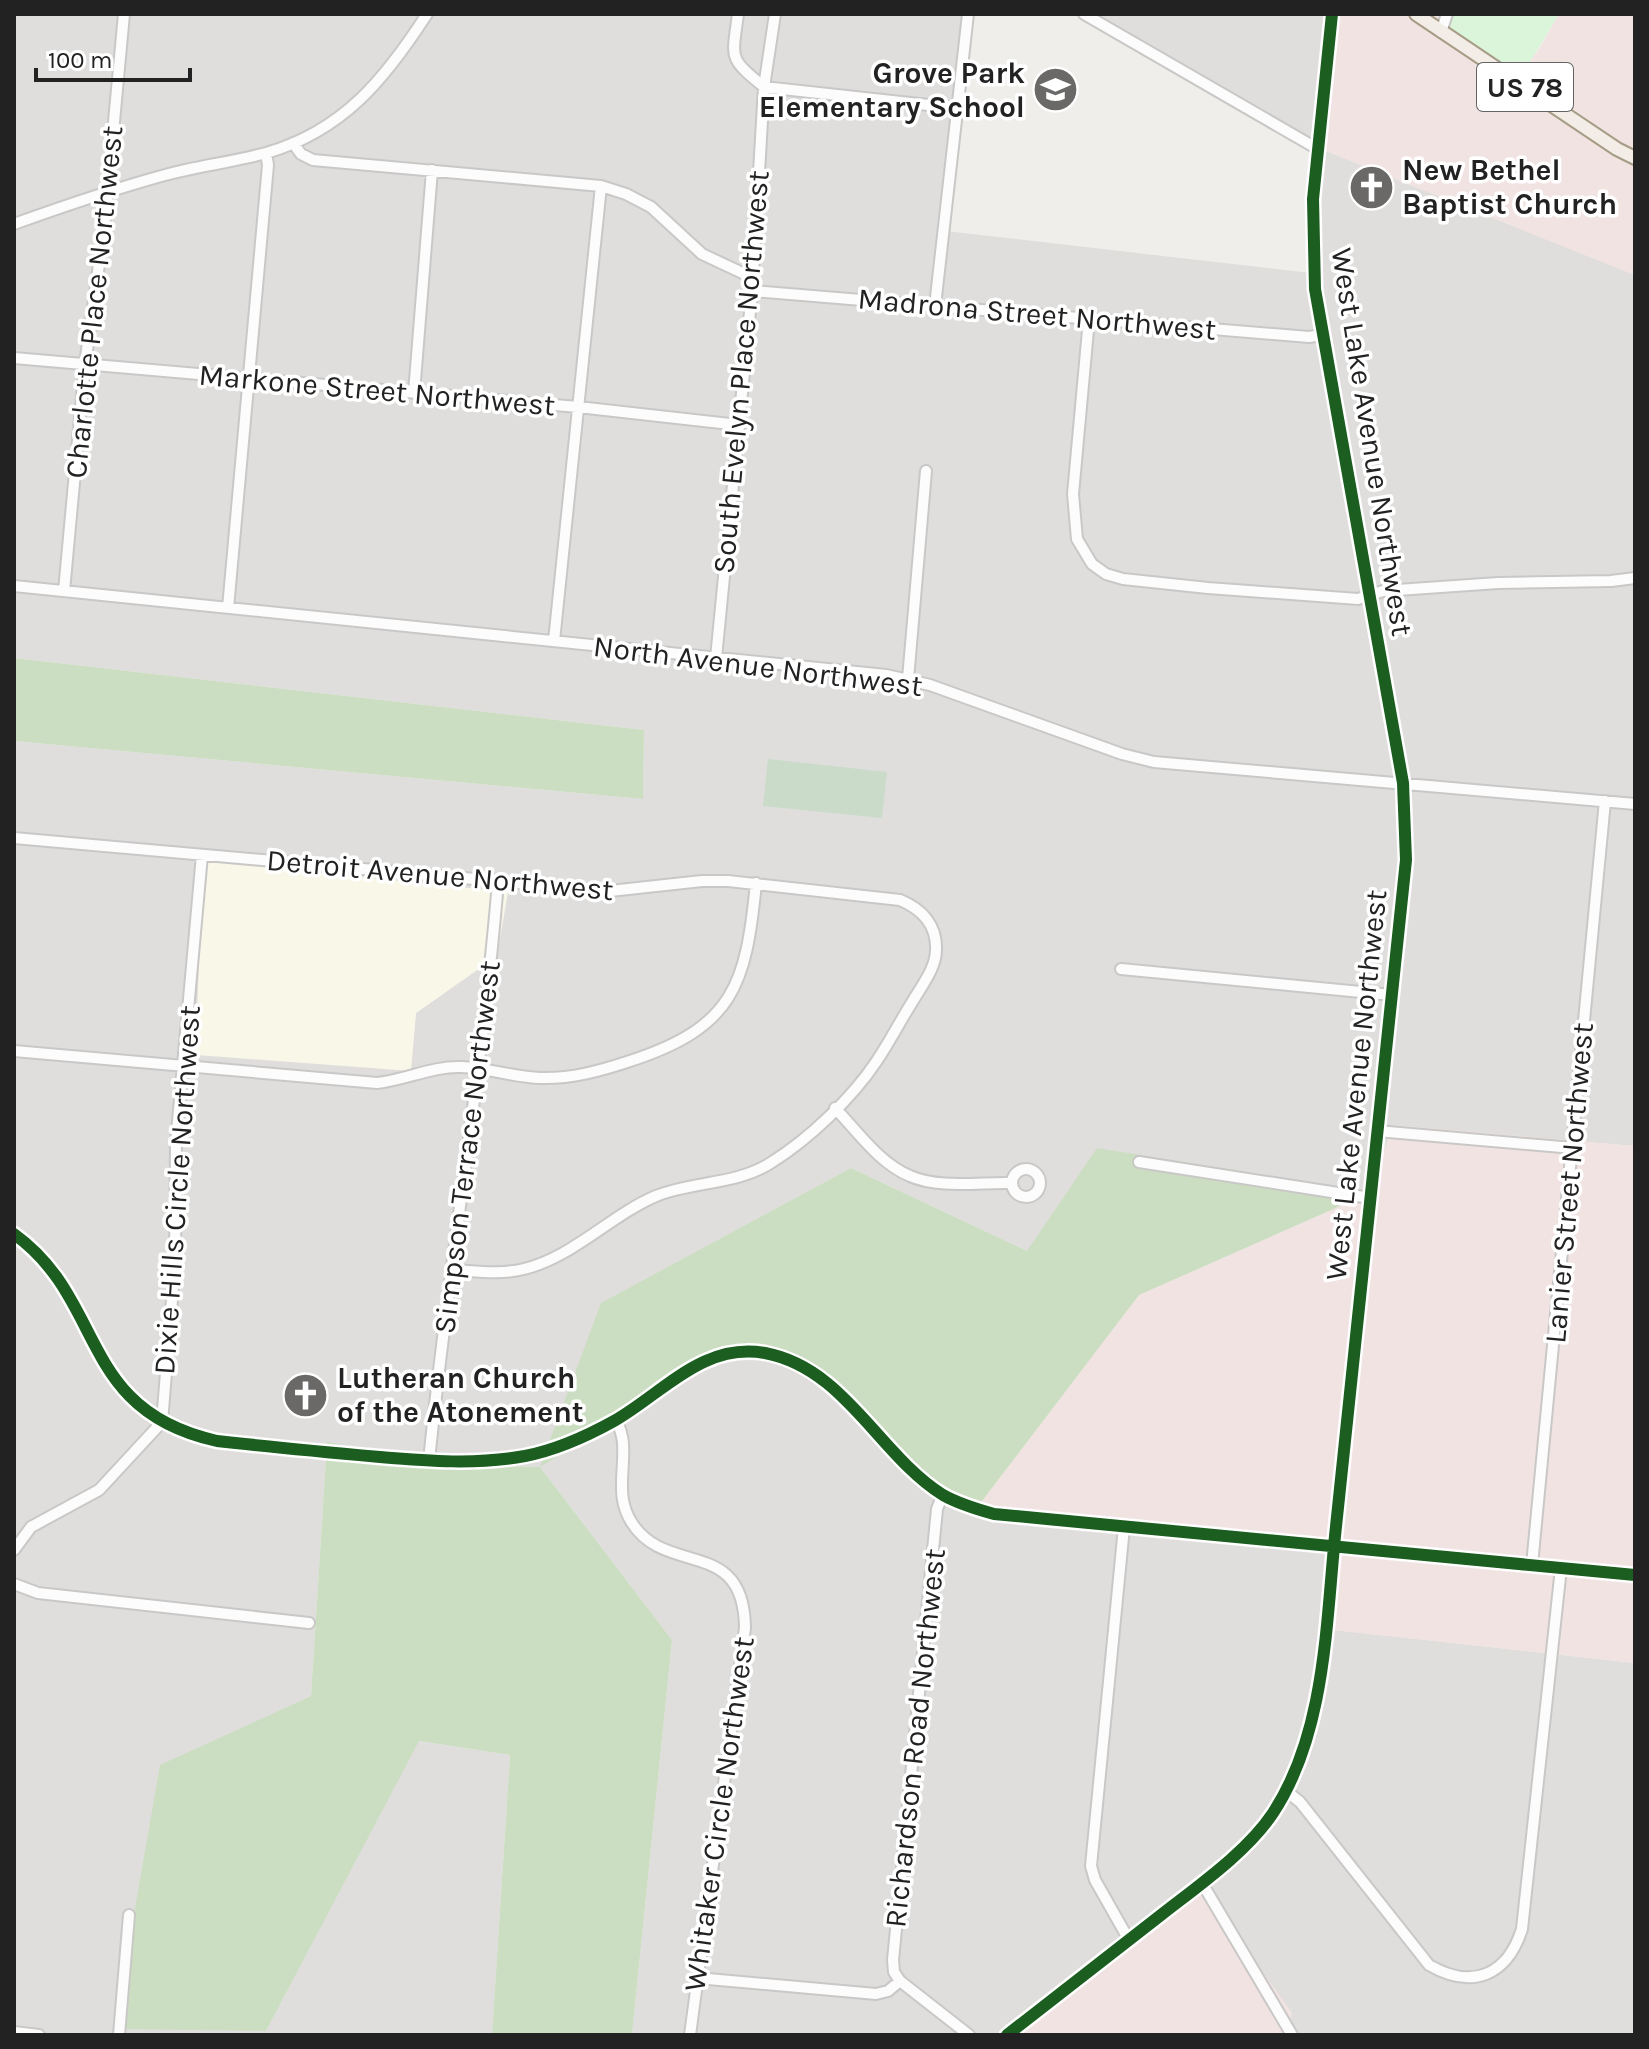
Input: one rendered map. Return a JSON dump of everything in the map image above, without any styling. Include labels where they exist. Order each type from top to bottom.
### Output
[{"type":"main road","name":"US 78","points":[[1416,14],[1635,158]]},
{"type":"main road","points":[[14,1234],[38,1253],[56,1274],[116,1382],[133,1401],[162,1422],[192,1435],[217,1441],[429,1461],[479,1462],[527,1456],[573,1442],[617,1420],[676,1376],[703,1362],[736,1352],[769,1354],[793,1363],[834,1389],[919,1475],[943,1494],[967,1507],[994,1514],[1635,1575]]},
{"type":"street","name":"Charlotte Place Northwest","points":[[64,591],[85,364],[108,191],[124,14]]},
{"type":"street","points":[[14,224],[108,191],[266,153],[293,143],[333,122],[369,94],[396,62],[427,14]]},
{"type":"street","points":[[738,14],[734,56],[738,65],[764,87],[956,108]]},
{"type":"street","name":"South Evelyn Place Northwest","points":[[716,658],[752,291],[764,87],[775,14]]},
{"type":"street","points":[[935,306],[968,14]]},
{"type":"street","points":[[1084,14],[1316,148]]},
{"type":"street","name":"West Lake Avenue Northwest","points":[[1007,2035],[1202,1883],[1258,1832],[1285,1790],[1305,1740],[1319,1684],[1406,860],[1403,783],[1321,335],[1312,243],[1316,148],[1332,14]]},
{"type":"street","points":[[1441,32],[1447,14]]},
{"type":"street","points":[[293,143],[301,154],[313,160],[601,186],[651,207],[702,254],[753,278]]},
{"type":"street","points":[[228,608],[268,165],[266,153]]},
{"type":"street","points":[[414,393],[432,170]]},
{"type":"street","points":[[554,641],[601,186]]},
{"type":"street","name":"Madrona Street Northwest","points":[[752,291],[1309,337],[1321,335]]},
{"type":"street","points":[[1089,319],[1073,494],[1077,539],[1092,564],[1106,574],[1123,579],[1208,588],[1358,599],[1383,591],[1635,578]]},
{"type":"street","name":"Markone Street Northwest","points":[[14,358],[578,407],[739,425]]},
{"type":"street","points":[[908,679],[926,471]]},
{"type":"street","name":"North Avenue Northwest","points":[[14,586],[908,679],[1122,754],[1154,762],[1635,804]]},
{"type":"street","name":"Lanier Street Northwest","points":[[1532,1565],[1605,801]]},
{"type":"street","name":"Detroit Avenue Northwest","points":[[14,838],[610,891],[702,881],[756,883],[900,900],[921,911],[934,931],[937,952],[930,972],[876,1062],[796,1147],[768,1165],[740,1176],[655,1197],[545,1262],[501,1273],[451,1270]]},
{"type":"street","name":"Dixie Hills Circle Northwest","points":[[162,1422],[175,1263],[176,1143],[202,855]]},
{"type":"street","name":"Simpson Terrace Northwest","points":[[429,1461],[491,968],[498,882]]},
{"type":"street","points":[[14,1051],[377,1083],[441,1068],[478,1069],[540,1078],[579,1076],[661,1051],[691,1036],[720,1009],[741,974],[750,941],[756,883]]},
{"type":"street","points":[[1121,969],[1392,995]]},
{"type":"street","points":[[835,1108],[889,1163],[909,1176],[944,1182],[1011,1183]]},
{"type":"street","points":[[1377,1131],[1573,1148]]},
{"type":"street","points":[[1139,1162],[1370,1198]]},
{"type":"street","name":"Whitaker Circle Northwest","points":[[617,1420],[623,1442],[622,1497],[633,1525],[659,1548],[720,1568],[737,1588],[745,1609],[745,1628],[690,2035]]},
{"type":"street","points":[[14,1550],[31,1527],[99,1490],[162,1422]]},
{"type":"street","name":"Richardson Road Northwest","points":[[900,1981],[894,1972],[893,1960],[937,1509],[943,1494]]},
{"type":"street","points":[[1124,1527],[1091,1866],[1095,1880],[1129,1940]]},
{"type":"street","points":[[1285,1790],[1300,1802],[1429,1965],[1446,1975],[1465,1978],[1484,1975],[1501,1966],[1516,1949],[1522,1929],[1561,1568]]},
{"type":"street","points":[[14,1584],[38,1593],[309,1623]]},
{"type":"street","points":[[1202,1883],[1292,2035]]},
{"type":"street","points":[[119,2035],[129,1915]]},
{"type":"street","points":[[697,1978],[876,1994],[888,1991],[900,1981],[969,2035]]},
{"type":"street","points":[[14,2032],[39,2035]]},
{"type":"shaded area","points":[[14,14],[964,14],[937,230],[1311,273],[1307,192],[1311,145],[1635,275],[1635,1146],[1392,1126],[1372,1192],[1027,1251],[851,1168],[602,1303],[691,1372],[748,1350],[814,1369],[979,1505],[1331,1542],[1334,1630],[1635,1663],[1635,2035],[1285,2035],[1292,2013],[1085,1984],[1008,2035],[632,2035],[672,1640],[540,1467],[465,1466],[327,1443],[311,1696],[160,1766],[266,2031],[418,1741],[510,1755],[492,2035],[14,2035],[14,741],[643,799],[644,730],[14,658]],"holes":[[[202,861],[497,956],[416,1013],[410,1071]]]},
{"type":"shaded area","points":[[1086,14],[1337,14],[1311,145]]},
{"type":"shaded area","points":[[1337,14],[1441,14],[1437,29],[1537,53],[1559,14],[1635,14],[1635,275],[1311,145]]},
{"type":"shaded area","points":[[202,861],[508,892],[497,956],[416,1013],[411,1071],[196,1055]]},
{"type":"shaded area","points":[[1392,1125],[1635,1146],[1635,1663],[1333,1630],[1331,1542],[979,1505],[1139,1295],[1372,1192]]},
{"type":"shaded area","points":[[1203,1889],[1292,2013],[1285,2035],[1008,2035],[1085,1984]]},
{"type":"green space","points":[[1441,14],[1559,14],[1521,77],[1436,29]]},
{"type":"green space","points":[[14,658],[644,730],[643,799],[14,741]]},
{"type":"green space","points":[[768,759],[887,772],[882,818],[763,806]]},
{"type":"green space","points":[[1097,1148],[1372,1192],[1139,1295],[979,1505],[900,1471],[814,1369],[748,1350],[691,1372],[540,1467],[601,1303],[851,1168],[1027,1251]]},
{"type":"green space","points":[[327,1442],[465,1466],[540,1467],[672,1640],[632,2035],[492,2035],[510,1755],[419,1741],[266,2031],[114,2029],[160,1765],[311,1696]]},
{"type":"cycle path","points":[[1007,2035],[1206,1880],[1250,1841],[1273,1813],[1290,1782],[1303,1749],[1320,1679],[1406,860],[1403,783],[1315,289],[1313,199],[1332,14]]},
{"type":"cycle path","points":[[14,1234],[44,1261],[65,1290],[116,1380],[139,1405],[172,1426],[217,1441],[434,1461],[488,1461],[525,1456],[560,1446],[604,1427],[703,1362],[722,1355],[765,1353],[793,1362],[818,1376],[840,1394],[920,1478],[943,1495],[994,1514],[1635,1575]]},
{"type":"place","name":"Grove Park Elementary School","points":[[1056,90]]},
{"type":"place","name":"New Bethel Baptist Church","points":[[1371,187]]},
{"type":"place","name":"Lutheran Church of the Atonement","points":[[306,1395]]}]
